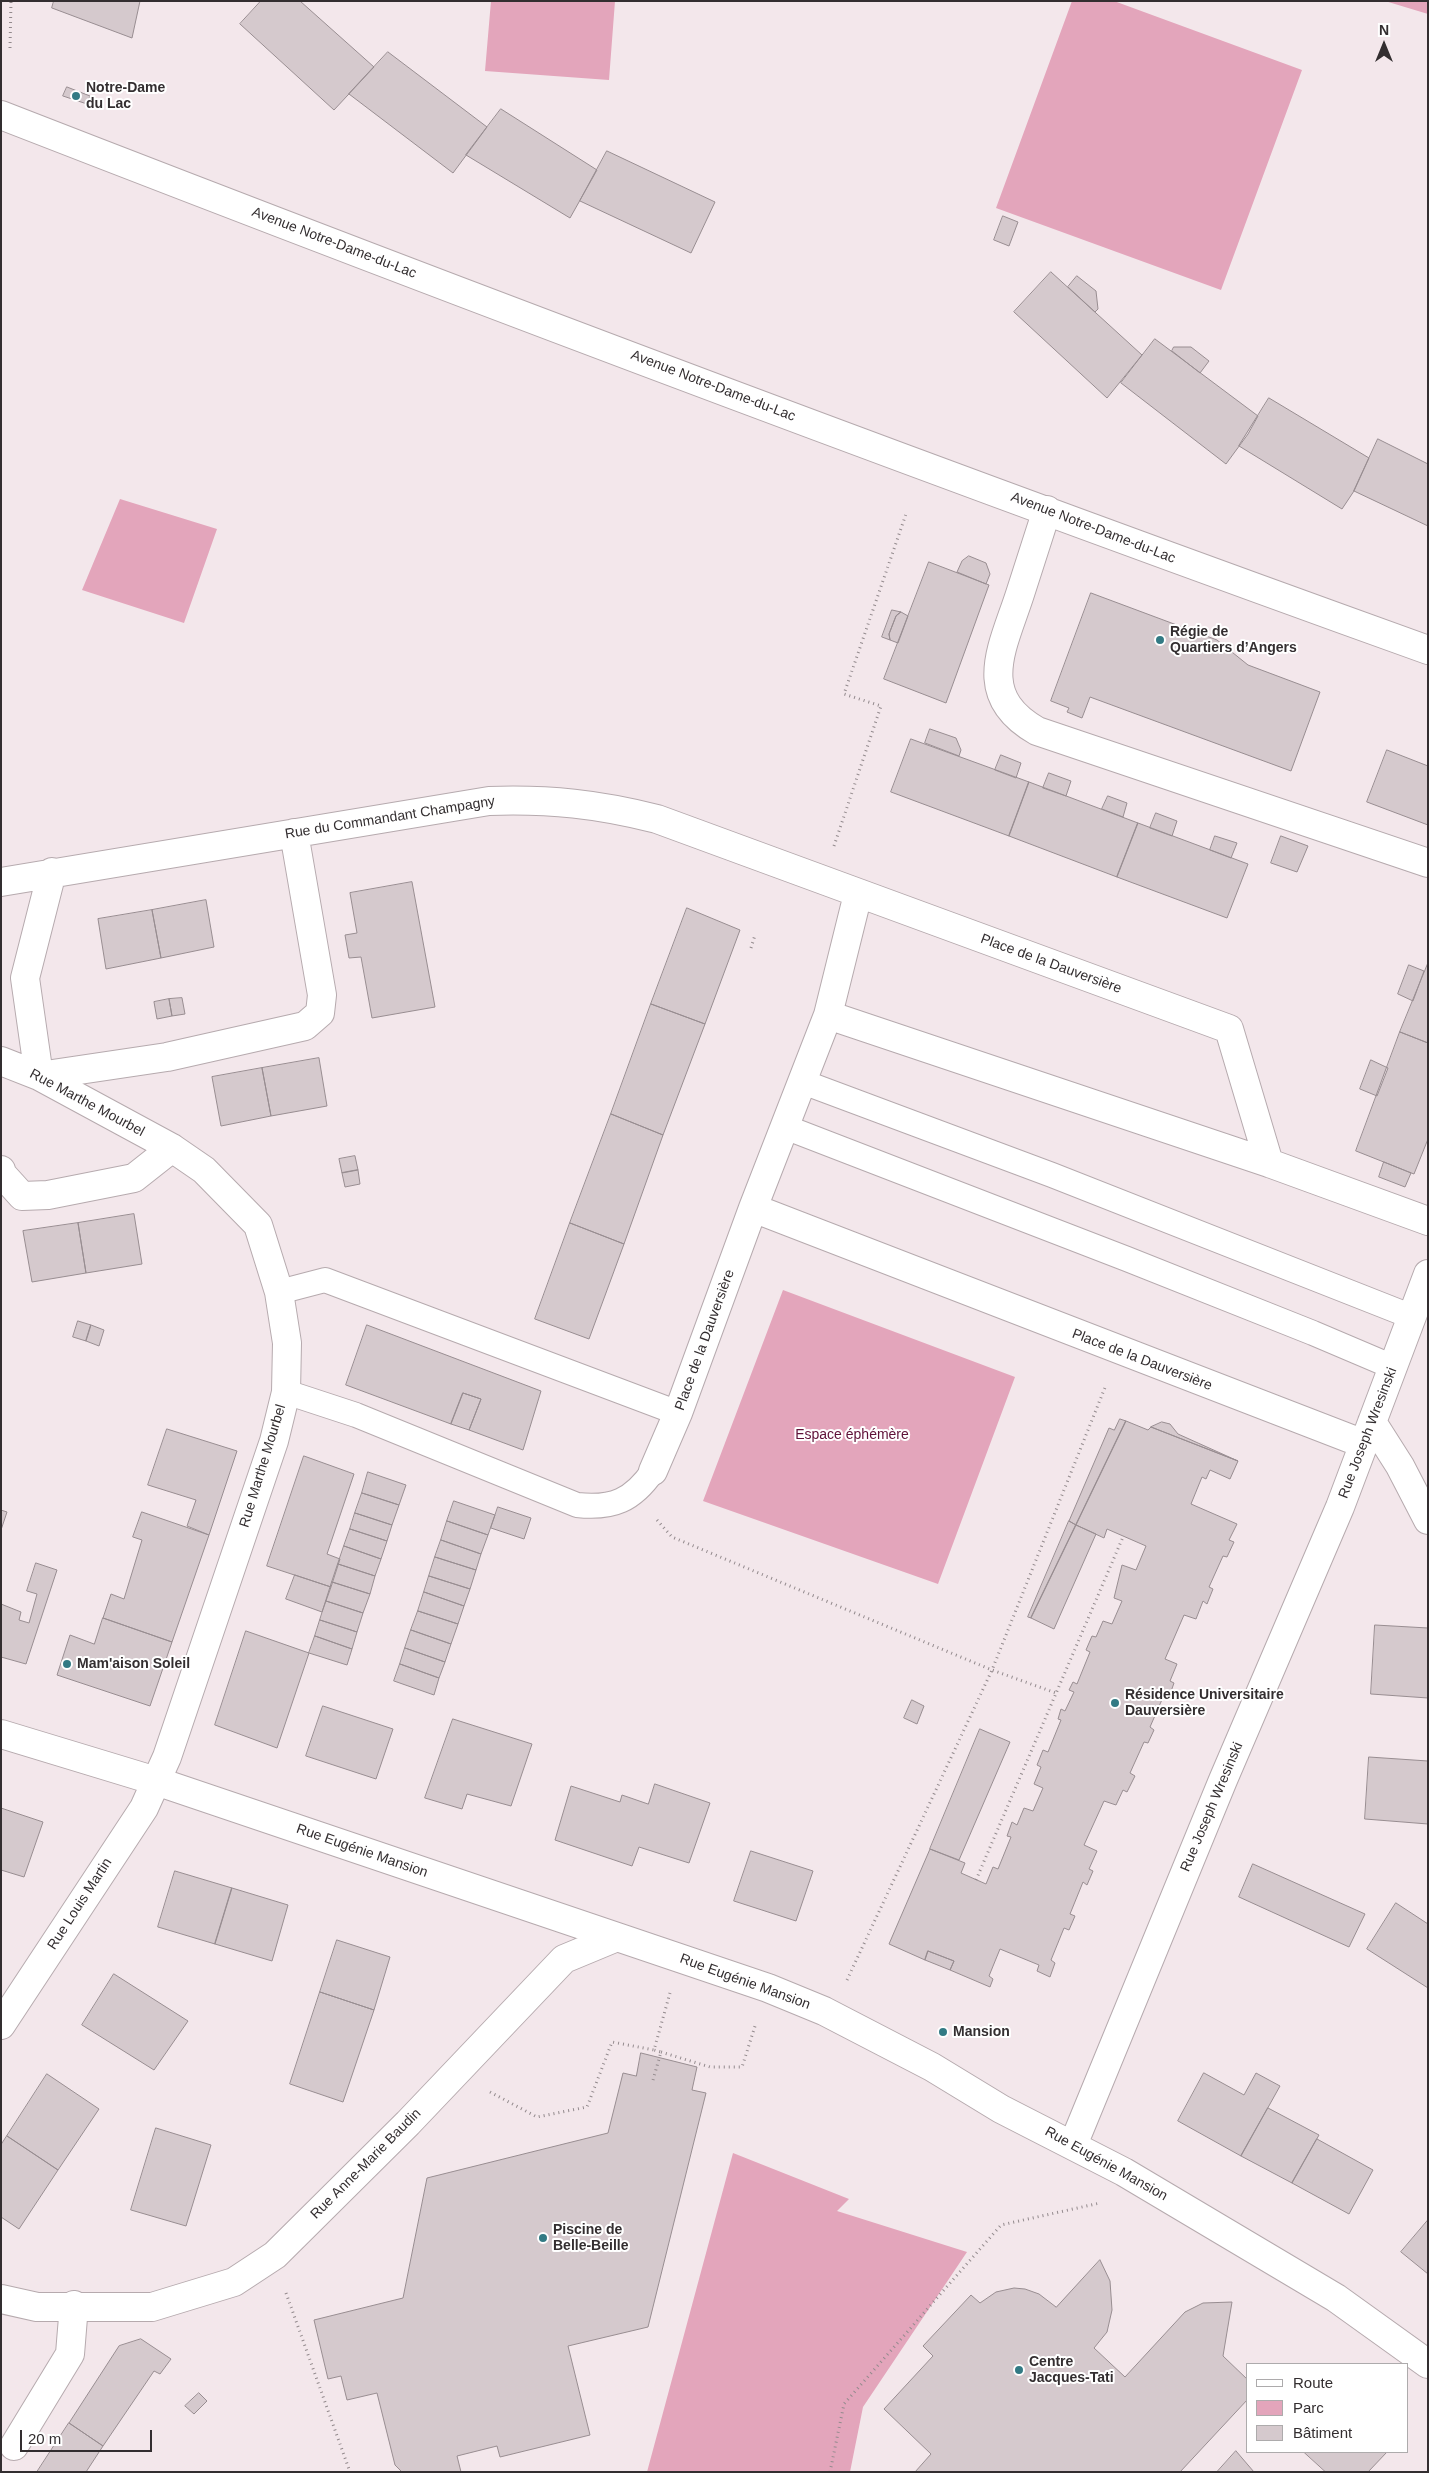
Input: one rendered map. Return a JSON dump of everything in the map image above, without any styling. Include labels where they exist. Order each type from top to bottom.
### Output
[{"type":"street","name":"Avenue Notre-Dame-du-Lac","points":[[1,115],[746,400],[1047,510],[1120,539],[1428,650]]},
{"type":"street","points":[[1047,510],[998,663],[1001,694],[1010,709],[1022,722],[1037,731],[1428,863]]},
{"type":"street","name":"Rue du Commandant Champagny","points":[[1,882],[52,872],[489,801],[531,800],[573,802],[616,808],[657,819],[858,894]]},
{"type":"street","points":[[52,872],[25,978],[39,1076],[167,1057],[305,1026],[320,1013],[322,995],[294,834]]},
{"type":"street","name":"Place de la Dauversière","points":[[654,1471],[678,1413],[828,1015],[858,894],[1229,1029],[1269,1163]]},
{"type":"street","points":[[828,1015],[1269,1163],[1428,1222]]},
{"type":"street","name":"Rue Marthe Mourbel","points":[[1,1061],[39,1076],[172,1148],[204,1170],[258,1226],[279,1292],[287,1343],[286,1392],[274,1441],[167,1757],[156,1781]]},
{"type":"street","points":[[1,1170],[2,1174],[22,1196],[48,1195],[134,1178],[172,1148]]},
{"type":"street","name":"Place de la Dauversière","points":[[754,1208],[1368,1433]]},
{"type":"street","name":"Rue Joseph Wresinski","points":[[1072,2145],[1223,1780],[1340,1507],[1410,1316],[1428,1274]]},
{"type":"street","points":[[1368,1433],[1400,1466],[1428,1520]]},
{"type":"street","name":"Rue Eugénie Mansion","points":[[1,1734],[156,1781],[768,1988],[824,2011],[1124,2172],[1336,2298],[1428,2364]]},
{"type":"street","name":"Rue Louis Martin","points":[[1,2025],[144,1808],[156,1781]]},
{"type":"street","name":"Rue Anne-Marie Baudin","points":[[1,2299],[37,2307],[74,2305],[152,2307],[234,2282],[275,2255],[408,2123],[564,1959],[617,1937]]},
{"type":"street","points":[[14,2446],[70,2354],[74,2305]]},
{"type":"lane","points":[[803,1082],[1052,1175],[1410,1316]]},
{"type":"lane","points":[[785,1127],[1127,1258],[1392,1367]]},
{"type":"lane","points":[[279,1292],[325,1280],[678,1413]]},
{"type":"lane","points":[[286,1392],[356,1415],[577,1505],[598,1507],[618,1502],[632,1495],[654,1471]]},
{"type":"path","points":[[10,48],[11,1]]},
{"type":"path","points":[[832,853],[881,706],[844,694],[906,514]]},
{"type":"path","points":[[752,948],[755,936]]},
{"type":"path","points":[[846,1980],[992,1670],[1106,1384]]},
{"type":"path","points":[[663,1513],[657,1520],[672,1538],[992,1670],[1056,1693]]},
{"type":"path","points":[[976,1880],[1123,1537]]},
{"type":"path","points":[[654,2050],[669,1996]]},
{"type":"path","points":[[488,2090],[537,2117],[587,2107],[612,2042],[654,2050],[710,2067],[742,2068],[757,2020]]},
{"type":"path","points":[[653,2080],[661,2052]]},
{"type":"path","points":[[830,2472],[844,2404],[1001,2225],[1102,2202]]},
{"type":"path","points":[[283,2286],[350,2472]]},
{"type":"green space","points":[[491,1],[615,1],[609,80],[485,71]]},
{"type":"green space","points":[[1072,1],[1114,1],[1302,70],[1221,290],[996,208]]},
{"type":"green space","points":[[1385,1],[1428,1],[1428,14]]},
{"type":"green space","points":[[120,499],[217,529],[184,623],[82,590]]},
{"type":"green space","name":"Espace éphémère","points":[[783,1290],[1015,1377],[938,1584],[703,1501]]},
{"type":"green space","points":[[733,2153],[849,2199],[837,2211],[967,2252],[863,2407],[850,2472],[647,2472]]},
{"type":"building","points":[[54,1],[140,1],[132,38],[52,8]]},
{"type":"building","points":[[261,1],[300,1],[374,67],[334,110],[240,24]]},
{"type":"building","points":[[388,52],[487,127],[453,173],[349,94]]},
{"type":"building","points":[[67,87],[90,96],[87,104],[63,96]]},
{"type":"building","points":[[501,109],[597,170],[570,218],[466,155]]},
{"type":"building","points":[[607,151],[715,202],[691,253],[580,201]]},
{"type":"building","points":[[1003,216],[1018,222],[1009,246],[994,240]]},
{"type":"building","points":[[1051,272],[1142,355],[1107,398],[1014,312]]},
{"type":"building","points":[[1077,276],[1096,291],[1098,309],[1095,312],[1068,287]]},
{"type":"building","points":[[1155,339],[1258,416],[1248,434],[1226,464],[1121,383]]},
{"type":"building","points":[[1174,347],[1191,347],[1209,361],[1200,373],[1172,351]]},
{"type":"building","points":[[1269,398],[1369,458],[1354,491],[1342,509],[1239,446]]},
{"type":"building","points":[[1378,439],[1428,464],[1428,526],[1354,491]]},
{"type":"building","points":[[969,556],[986,563],[990,574],[986,584],[957,572],[962,561]]},
{"type":"building","points":[[929,562],[989,585],[946,703],[884,679]]},
{"type":"building","points":[[1091,593],[1217,640],[1248,665],[1320,692],[1291,771],[1090,697],[1082,718],[1067,712],[1069,708],[1051,701]]},
{"type":"building","points":[[892,610],[901,612],[896,616],[889,634],[890,640],[882,637]]},
{"type":"building","points":[[901,612],[908,616],[898,643],[890,640],[889,634],[896,616]]},
{"type":"building","points":[[930,729],[956,738],[961,750],[959,756],[925,743]]},
{"type":"building","points":[[911,739],[1029,782],[1009,836],[891,792]]},
{"type":"building","points":[[1387,750],[1428,766],[1428,825],[1367,802]]},
{"type":"building","points":[[1001,755],[1021,763],[1016,778],[995,770]]},
{"type":"building","points":[[1049,773],[1071,781],[1066,796],[1043,788]]},
{"type":"building","points":[[1029,782],[1138,823],[1117,877],[1009,836]]},
{"type":"building","points":[[1108,796],[1127,803],[1123,817],[1102,809]]},
{"type":"building","points":[[1156,813],[1177,821],[1172,836],[1150,828]]},
{"type":"building","points":[[1138,823],[1248,864],[1227,918],[1117,877]]},
{"type":"building","points":[[1215,836],[1237,843],[1231,858],[1210,850]]},
{"type":"building","points":[[1281,836],[1308,846],[1297,872],[1271,863]]},
{"type":"building","points":[[412,882],[435,1007],[372,1018],[361,957],[349,958],[345,935],[357,933],[350,893]]},
{"type":"building","points":[[206,900],[214,947],[161,958],[152,910]]},
{"type":"building","points":[[687,908],[740,930],[705,1024],[651,1004]]},
{"type":"building","points":[[152,910],[161,958],[106,969],[98,919]]},
{"type":"building","points":[[1428,963],[1428,1043],[1400,1032]]},
{"type":"building","points":[[1409,965],[1424,971],[1413,1001],[1398,994]]},
{"type":"building","points":[[182,998],[185,1014],[172,1016],[169,999]]},
{"type":"building","points":[[169,999],[172,1016],[157,1019],[154,1002]]},
{"type":"building","points":[[651,1004],[705,1024],[663,1135],[611,1114]]},
{"type":"building","points":[[1400,1032],[1428,1043],[1428,1139],[1414,1174],[1356,1151]]},
{"type":"building","points":[[319,1058],[327,1106],[271,1116],[262,1068]]},
{"type":"building","points":[[1371,1060],[1388,1068],[1377,1096],[1360,1089]]},
{"type":"building","points":[[262,1068],[271,1116],[221,1126],[212,1077]]},
{"type":"building","points":[[611,1114],[663,1135],[624,1244],[570,1223]]},
{"type":"building","points":[[355,1156],[358,1170],[342,1173],[339,1159]]},
{"type":"building","points":[[1384,1162],[1411,1173],[1405,1187],[1379,1177]]},
{"type":"building","points":[[358,1170],[360,1184],[345,1187],[342,1173]]},
{"type":"building","points":[[134,1214],[142,1264],[86,1273],[78,1223]]},
{"type":"building","points":[[78,1223],[86,1273],[32,1282],[23,1231]]},
{"type":"building","points":[[570,1223],[624,1244],[589,1339],[535,1319]]},
{"type":"building","points":[[78,1321],[91,1325],[86,1341],[73,1337]]},
{"type":"building","points":[[91,1325],[104,1330],[99,1346],[86,1341]]},
{"type":"building","points":[[367,1325],[541,1391],[523,1450],[469,1430],[481,1399],[463,1393],[451,1424],[346,1385]]},
{"type":"building","points":[[463,1393],[481,1399],[469,1430],[451,1424]]},
{"type":"building","points":[[1120,1419],[1126,1421],[1076,1525],[1069,1521],[1109,1428],[1114,1430]]},
{"type":"building","name":"Résidence Universitaire Dauversière","points":[[1126,1421],[1148,1430],[1151,1427],[1238,1461],[1230,1479],[1210,1470],[1206,1479],[1202,1477],[1191,1504],[1237,1524],[1229,1540],[1234,1542],[1227,1557],[1223,1556],[1209,1587],[1213,1589],[1207,1604],[1203,1601],[1196,1619],[1184,1615],[1165,1659],[1177,1664],[1170,1681],[1174,1683],[1169,1697],[1164,1695],[1150,1727],[1154,1730],[1148,1743],[1144,1742],[1130,1773],[1135,1776],[1127,1792],[1123,1790],[1116,1805],[1104,1801],[1084,1845],[1097,1851],[1089,1869],[1093,1871],[1087,1885],[1083,1882],[1070,1914],[1075,1916],[1069,1930],[1064,1928],[1051,1960],[1055,1963],[1050,1977],[1037,1971],[1039,1965],[1000,1949],[989,1976],[993,1979],[990,1987],[950,1970],[954,1961],[928,1951],[925,1960],[889,1944],[930,1849],[965,1863],[961,1873],[986,1884],[993,1867],[998,1869],[1011,1837],[1007,1836],[1012,1822],[1017,1825],[1024,1808],[1033,1811],[1043,1788],[1034,1784],[1041,1767],[1037,1765],[1043,1750],[1048,1752],[1061,1720],[1058,1719],[1061,1709],[1065,1711],[1074,1692],[1069,1690],[1073,1682],[1077,1684],[1090,1652],[1086,1650],[1092,1636],[1096,1637],[1103,1621],[1112,1624],[1122,1601],[1114,1598],[1122,1565],[1136,1570],[1146,1546],[1107,1529],[1104,1538],[1076,1525]]},
{"type":"building","points":[[1162,1422],[1170,1424],[1178,1434],[1238,1461],[1151,1427]]},
{"type":"building","points":[[167,1429],[237,1451],[209,1535],[187,1526],[196,1500],[148,1485]]},
{"type":"building","points":[[304,1456],[354,1474],[327,1554],[340,1559],[331,1587],[267,1566]]},
{"type":"building","points":[[368,1472],[406,1485],[399,1505],[362,1493]]},
{"type":"building","points":[[362,1493],[399,1505],[392,1525],[355,1513]]},
{"type":"building","points":[[454,1501],[495,1515],[488,1535],[447,1521]]},
{"type":"building","points":[[498,1507],[531,1518],[524,1539],[491,1528]]},
{"type":"building","points":[[1,1510],[7,1512],[1,1530]]},
{"type":"building","points":[[142,1512],[209,1535],[172,1642],[103,1618],[111,1594],[124,1599],[142,1540],[133,1537]]},
{"type":"building","points":[[355,1513],[392,1525],[387,1541],[350,1529]]},
{"type":"building","points":[[447,1521],[488,1535],[481,1554],[441,1540]]},
{"type":"building","points":[[1069,1521],[1076,1525],[1031,1618],[1028,1617]]},
{"type":"building","points":[[1076,1525],[1096,1534],[1054,1629],[1031,1618]]},
{"type":"building","points":[[350,1529],[387,1541],[381,1559],[344,1546]]},
{"type":"building","points":[[441,1540],[481,1554],[476,1570],[435,1557]]},
{"type":"building","points":[[344,1546],[381,1559],[375,1576],[338,1564]]},
{"type":"building","points":[[435,1557],[476,1570],[470,1589],[429,1576]]},
{"type":"building","points":[[36,1563],[57,1570],[26,1664],[1,1657],[1,1604],[21,1612],[19,1620],[29,1623],[37,1594],[27,1591]]},
{"type":"building","points":[[338,1564],[375,1576],[370,1594],[332,1582]]},
{"type":"building","points":[[295,1575],[331,1587],[322,1612],[286,1599]]},
{"type":"building","points":[[429,1576],[470,1589],[464,1606],[424,1592]]},
{"type":"building","points":[[332,1582],[370,1594],[363,1613],[326,1601]]},
{"type":"building","points":[[424,1592],[464,1606],[458,1624],[418,1611]]},
{"type":"building","points":[[326,1601],[363,1613],[357,1632],[320,1620]]},
{"type":"building","points":[[418,1611],[458,1624],[451,1644],[411,1630]]},
{"type":"building","points":[[103,1618],[172,1642],[150,1706],[57,1675],[70,1635],[94,1644]]},
{"type":"building","points":[[320,1620],[357,1632],[352,1649],[315,1636]]},
{"type":"building","points":[[1375,1625],[1428,1628],[1428,1698],[1371,1694]]},
{"type":"building","points":[[411,1630],[451,1644],[445,1662],[405,1648]]},
{"type":"building","points":[[246,1631],[309,1653],[277,1748],[215,1725]]},
{"type":"building","points":[[315,1636],[352,1649],[347,1665],[309,1653]]},
{"type":"building","points":[[405,1648],[445,1662],[439,1678],[400,1664]]},
{"type":"building","points":[[400,1664],[439,1678],[434,1695],[394,1681]]},
{"type":"building","points":[[912,1700],[924,1706],[917,1724],[904,1718]]},
{"type":"building","points":[[323,1706],[393,1729],[376,1779],[306,1756]]},
{"type":"building","points":[[453,1719],[532,1744],[511,1806],[467,1794],[462,1809],[425,1798]]},
{"type":"building","points":[[980,1729],[1010,1742],[959,1860],[930,1849]]},
{"type":"building","points":[[1369,1757],[1428,1761],[1428,1824],[1365,1819]]},
{"type":"building","points":[[655,1784],[710,1803],[689,1863],[639,1847],[632,1866],[555,1840],[571,1786],[620,1802],[622,1795],[648,1804]]},
{"type":"building","points":[[1,1808],[43,1822],[24,1877],[1,1870]]},
{"type":"building","points":[[751,1851],[813,1871],[796,1921],[734,1901]]},
{"type":"building","points":[[1253,1864],[1365,1914],[1349,1947],[1239,1897]]},
{"type":"building","points":[[175,1871],[232,1888],[215,1944],[158,1927]]},
{"type":"building","points":[[232,1888],[288,1905],[272,1961],[215,1944]]},
{"type":"building","points":[[1396,1903],[1428,1924],[1428,1988],[1367,1949]]},
{"type":"building","points":[[337,1940],[390,1957],[374,2010],[320,1992]]},
{"type":"building","points":[[928,1951],[954,1961],[950,1970],[925,1960]]},
{"type":"building","points":[[114,1974],[188,2021],[154,2070],[82,2025]]},
{"type":"building","points":[[320,1992],[374,2010],[343,2102],[290,2084]]},
{"type":"building","name":"Piscine de Belle-Beille","points":[[641,2053],[697,2067],[692,2090],[706,2093],[648,2327],[568,2346],[590,2435],[500,2457],[497,2446],[457,2456],[461,2472],[402,2472],[395,2465],[377,2393],[347,2400],[341,2376],[328,2379],[314,2320],[403,2298],[427,2178],[608,2133],[623,2073],[636,2076]]},
{"type":"building","points":[[1204,2073],[1244,2095],[1256,2073],[1280,2086],[1241,2156],[1178,2121]]},
{"type":"building","points":[[47,2074],[99,2109],[58,2170],[7,2136]]},
{"type":"building","points":[[1268,2108],[1319,2135],[1292,2183],[1241,2156]]},
{"type":"building","points":[[156,2128],[211,2145],[186,2226],[131,2210]]},
{"type":"building","points":[[7,2136],[58,2170],[19,2229],[1,2217],[1,2145]]},
{"type":"building","points":[[1317,2139],[1373,2170],[1349,2214],[1292,2183]]},
{"type":"building","points":[[1428,2220],[1428,2274],[1401,2252]]},
{"type":"building","name":"Centre Jacques-Tati","points":[[1100,2260],[1110,2281],[1112,2310],[1107,2332],[1094,2348],[1125,2377],[1185,2312],[1203,2303],[1232,2302],[1223,2356],[1246,2378],[1246,2401],[1180,2472],[915,2472],[931,2454],[884,2409],[933,2356],[923,2346],[971,2295],[980,2303],[996,2292],[1014,2288],[1025,2289],[1039,2294],[1056,2307]]},
{"type":"building","points":[[141,2339],[171,2359],[160,2374],[154,2371],[103,2446],[69,2423],[119,2346]]},
{"type":"building","points":[[199,2393],[207,2401],[194,2414],[185,2406]]},
{"type":"building","points":[[69,2423],[103,2446],[86,2472],[37,2472]]},
{"type":"building","points":[[1236,2451],[1254,2472],[1217,2472]]},
{"type":"building","points":[[1305,2453],[1386,2453],[1368,2472],[1326,2472]]},
{"type":"place","name":"Notre-Dame du Lac","points":[[76,96]]},
{"type":"place","name":"Régie de Quartiers d’Angers","points":[[1160,640]]},
{"type":"place","name":"Mam'aison Soleil","points":[[67,1664]]},
{"type":"place","name":"Résidence Universitaire Dauversière","points":[[1115,1703]]},
{"type":"place","name":"Mansion","points":[[943,2032]]},
{"type":"place","name":"Piscine de Belle-Beille","points":[[543,2238]]},
{"type":"place","name":"Centre Jacques-Tati","points":[[1019,2370]]}]
